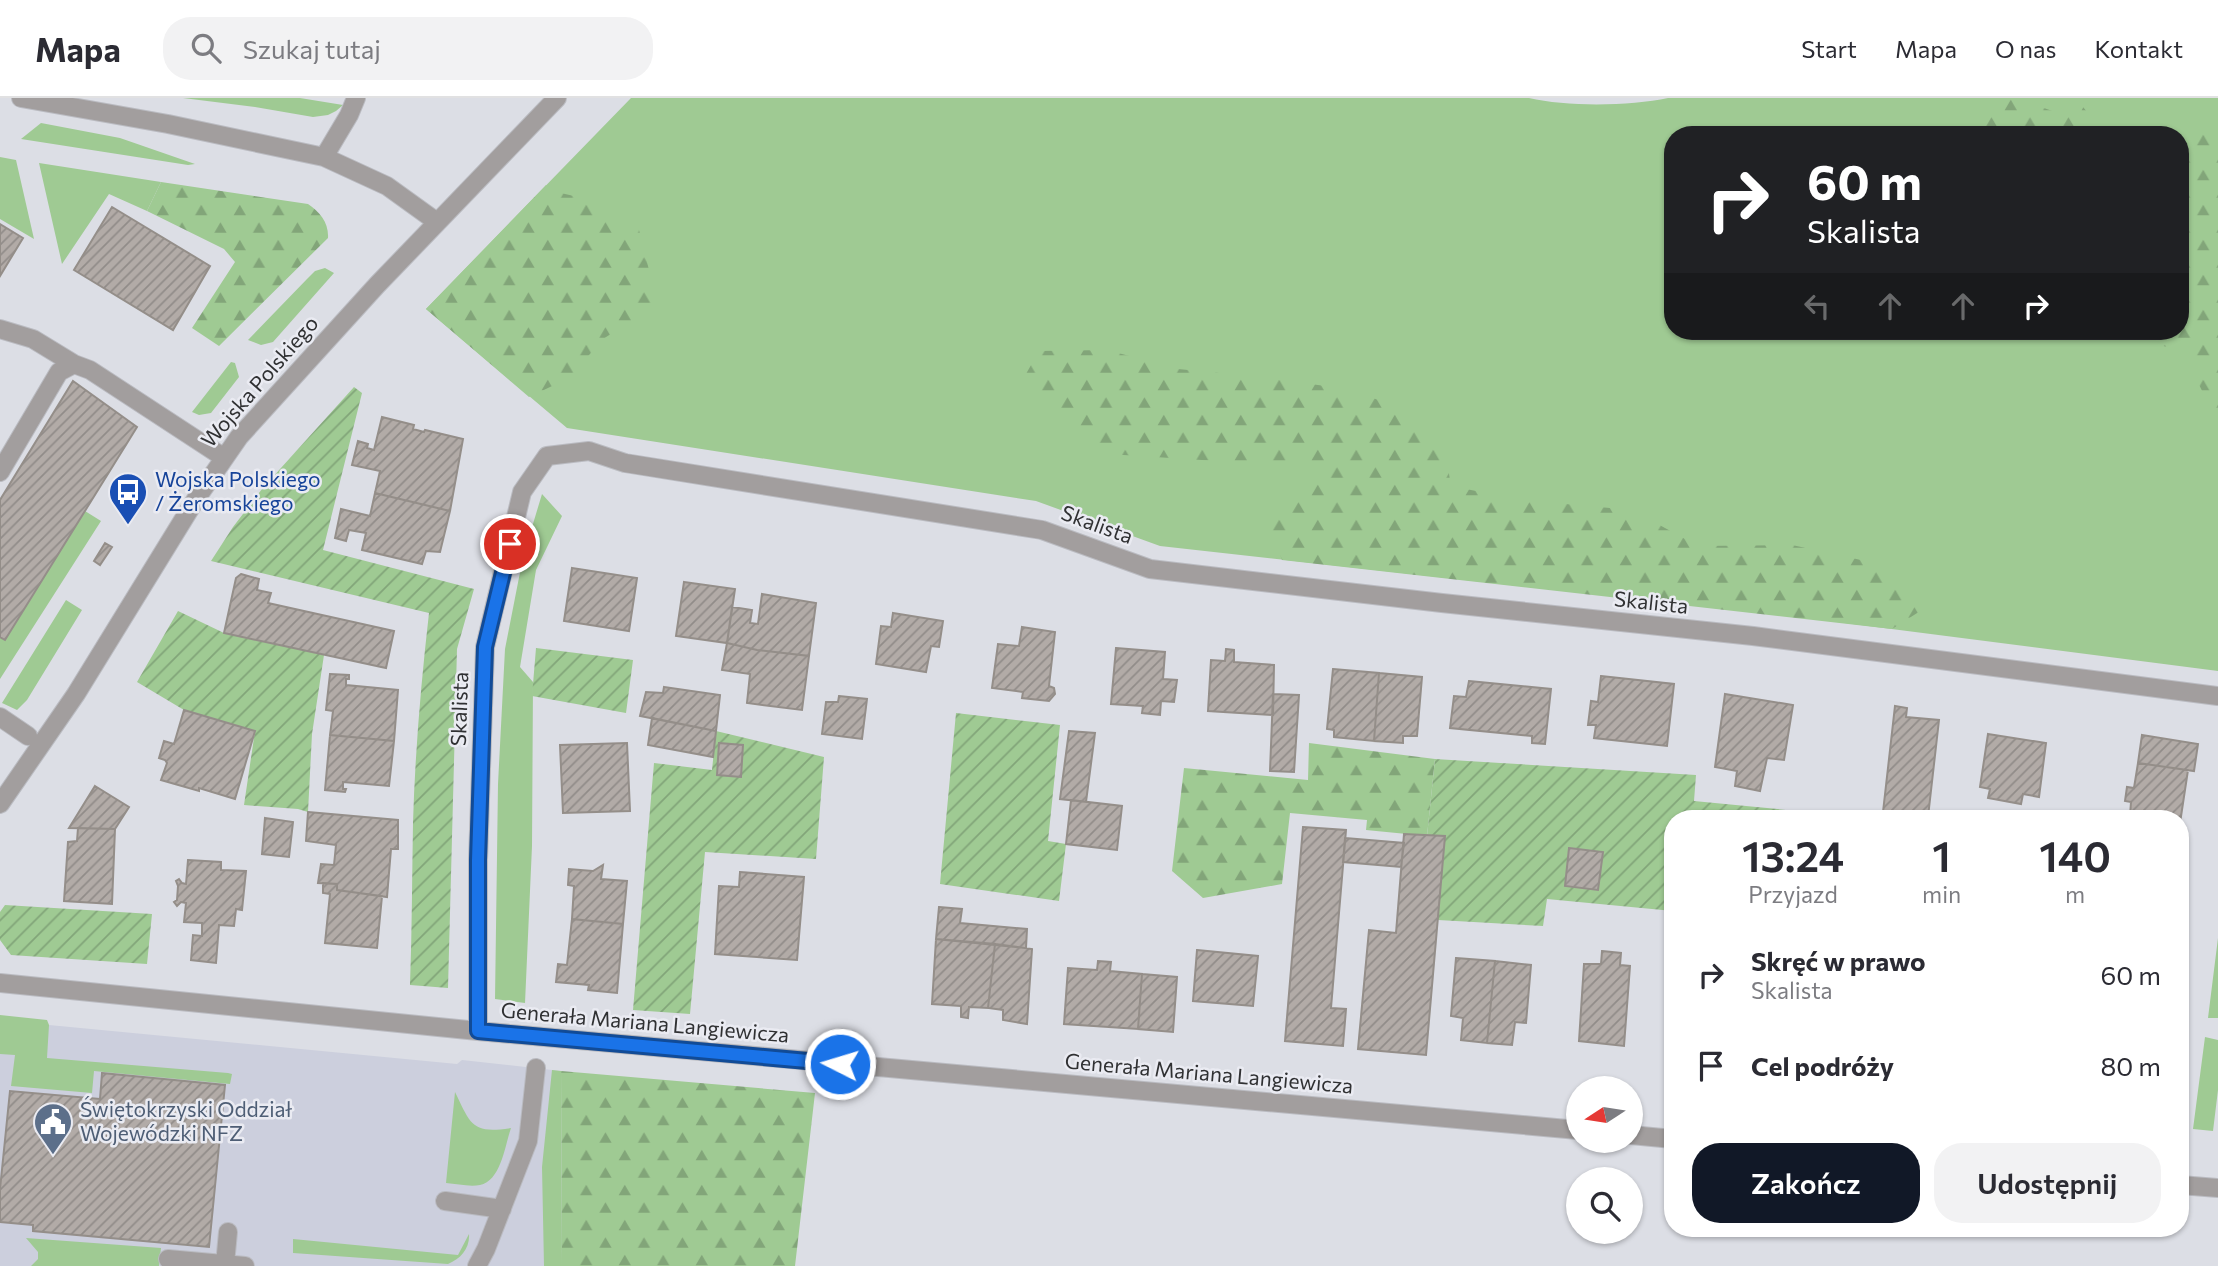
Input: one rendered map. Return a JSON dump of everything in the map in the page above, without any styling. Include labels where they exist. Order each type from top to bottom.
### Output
[{"type":"street","points":[[22,98],[168,124],[324,157],[387,186],[437,222]]},
{"type":"street","points":[[324,157],[356,98]]},
{"type":"street","name":"Wojska Polskiego","points":[[0,804],[76,694],[223,457],[437,222],[557,98]]},
{"type":"street","points":[[0,330],[33,338],[74,364],[90,370],[223,457]]},
{"type":"street","points":[[0,472],[59,372],[74,364]]},
{"type":"street","name":"Skalista","points":[[478,1031],[478,860],[485,647],[522,492],[547,456],[589,451],[625,463],[1042,530],[1150,569],[1753,636],[2218,696]]},
{"type":"street","points":[[0,717],[28,736]]},
{"type":"street","name":"Generała Mariana Langiewicza","points":[[0,983],[478,1031],[1566,1129]]},
{"type":"street","points":[[477,1266],[528,1141],[536,1068]]},
{"type":"street","points":[[1643,1136],[1664,1138]]},
{"type":"street","points":[[2189,1186],[2218,1188]]},
{"type":"street","points":[[445,1200],[502,1209]]},
{"type":"street","points":[[225,1264],[228,1232]]},
{"type":"street","points":[[168,1259],[246,1266]]},
{"type":"shaded area","points":[[0,1019],[457,1064],[462,1060],[561,1071],[562,1266],[0,1266]]},
{"type":"green space","points":[[183,98],[300,98],[343,105],[328,115],[313,117]]},
{"type":"green space","points":[[631,98],[1529,98],[1562,103],[1599,104],[1636,103],[1668,98],[2218,98],[2218,671],[1798,617],[1160,546],[1036,501],[567,428],[426,309]]},
{"type":"green space","points":[[1991,98],[2029,98],[2030,103],[2058,113],[2083,107],[2099,126],[1983,126]]},
{"type":"green space","points":[[41,123],[120,138],[195,164],[21,139]]},
{"type":"green space","points":[[2201,133],[2218,133],[2218,419],[2182,350],[2134,340],[2189,340],[2189,138]]},
{"type":"green space","points":[[0,157],[16,160],[34,239],[0,219]]},
{"type":"green space","points":[[39,163],[161,182],[147,211],[109,194],[62,264]]},
{"type":"green space","points":[[161,182],[308,204],[323,218],[328,238],[219,346],[192,328],[235,262],[224,249],[147,211]]},
{"type":"green space","points":[[546,185],[552,191],[587,199],[608,215],[637,222],[651,278],[653,307],[603,339],[569,378],[529,397],[426,309]]},
{"type":"green space","points":[[325,268],[334,273],[273,342],[261,345],[248,340],[315,271]]},
{"type":"green space","points":[[1107,350],[1178,369],[1340,388],[1408,409],[1445,450],[1451,486],[1521,500],[1632,510],[1698,546],[1792,545],[1884,565],[1925,608],[1892,629],[1282,560],[1269,522],[1292,492],[1327,468],[1108,454],[1018,388],[1039,351]]},
{"type":"green space","points":[[231,362],[235,363],[239,377],[211,413],[199,415],[192,412]]},
{"type":"green space","points":[[354,387],[362,393],[323,550],[474,589],[457,649],[448,988],[410,985],[415,770],[429,613],[211,561],[262,489]]},
{"type":"green space","points":[[542,494],[562,516],[536,570],[520,667],[533,682],[532,846],[525,1003],[495,999],[498,784],[505,649],[523,557]]},
{"type":"green space","points":[[85,511],[101,521],[0,679],[0,637],[5,639]]},
{"type":"green space","points":[[66,600],[82,610],[27,700],[17,710],[2,703]]},
{"type":"green space","points":[[178,611],[224,633],[324,655],[312,734],[308,812],[244,805],[255,731],[184,710],[137,682]]},
{"type":"green space","points":[[536,648],[633,660],[626,713],[532,696]]},
{"type":"green space","points":[[956,713],[1060,725],[1048,841],[1066,844],[1059,901],[940,884]]},
{"type":"green space","points":[[716,731],[824,757],[816,859],[705,852],[690,1014],[633,1010],[654,763],[712,770]]},
{"type":"green space","points":[[1309,743],[1435,759],[1427,836],[1366,830],[1367,820],[1290,813],[1282,884],[1203,898],[1172,871],[1184,768],[1308,780]]},
{"type":"green space","points":[[1435,759],[1696,775],[1694,801],[1786,810],[1664,810],[1664,910],[1547,899],[1543,926],[1438,920],[1445,837],[1427,836]]},
{"type":"green space","points":[[5,905],[152,914],[147,964],[11,955],[0,940],[0,912]]},
{"type":"green space","points":[[2218,938],[2218,1018],[2208,1018]]},
{"type":"green space","points":[[0,1015],[47,1020],[47,1058],[228,1073],[232,1074],[230,1084],[94,1071],[92,1093],[11,1086],[15,1055],[0,1054]]},
{"type":"green space","points":[[2205,1037],[2218,1040],[2218,1090],[2213,1131],[2193,1129]]},
{"type":"green space","points":[[552,1070],[561,1071],[562,1266],[544,1266],[542,1167]]},
{"type":"green space","points":[[561,1071],[815,1093],[795,1266],[562,1266]]},
{"type":"green space","points":[[455,1092],[474,1125],[488,1130],[511,1128],[497,1170],[493,1177],[480,1185],[446,1183]]},
{"type":"green space","points":[[469,1234],[464,1252],[448,1264],[293,1253],[293,1239],[458,1255]]},
{"type":"green space","points":[[26,1238],[161,1248],[159,1266],[31,1266],[38,1259],[38,1252]]},
{"type":"building","points":[[112,207],[210,266],[173,330],[74,270]]},
{"type":"building","points":[[0,224],[23,238],[0,276]]},
{"type":"building","points":[[73,381],[137,427],[5,640],[0,637],[0,500]]},
{"type":"building","points":[[382,417],[414,425],[413,429],[424,432],[425,430],[463,439],[450,511],[375,493],[380,471],[352,465],[358,441],[368,444],[367,448],[374,450]]},
{"type":"building","points":[[375,493],[450,511],[440,552],[426,551],[422,564],[362,550],[366,533],[349,530],[346,541],[335,538],[341,509],[370,516]]},
{"type":"building","points":[[105,543],[112,547],[100,565],[94,561]]},
{"type":"building","points":[[572,568],[637,578],[629,631],[564,621]]},
{"type":"building","points":[[241,574],[259,579],[257,590],[271,593],[268,603],[394,631],[386,668],[224,633],[236,578]]},
{"type":"building","points":[[684,582],[735,589],[727,643],[676,636]]},
{"type":"building","points":[[762,594],[816,603],[809,656],[757,650],[727,643],[732,607],[752,610],[750,623],[758,624]]},
{"type":"building","points":[[893,613],[943,621],[939,647],[931,646],[926,672],[876,664],[881,626],[891,627]]},
{"type":"building","points":[[1022,627],[1055,632],[1049,686],[1054,688],[1055,694],[1049,701],[1022,698],[1023,692],[992,688],[998,644],[1019,646]]},
{"type":"building","points":[[727,643],[757,650],[809,656],[802,710],[747,703],[750,674],[722,670]]},
{"type":"building","points":[[1116,648],[1165,652],[1163,679],[1177,680],[1174,702],[1161,701],[1160,715],[1142,713],[1143,706],[1111,704]]},
{"type":"building","points":[[1226,649],[1234,650],[1234,662],[1274,665],[1273,715],[1208,711],[1211,660],[1225,661]]},
{"type":"building","points":[[1333,669],[1379,673],[1374,741],[1334,737],[1334,730],[1327,729]]},
{"type":"building","points":[[1379,673],[1422,677],[1417,736],[1403,736],[1403,743],[1374,741]]},
{"type":"building","points":[[330,674],[349,675],[346,685],[398,690],[394,741],[330,735],[333,711],[326,710]]},
{"type":"building","points":[[1601,676],[1674,684],[1667,746],[1594,738],[1596,725],[1588,725],[1591,701],[1598,702]]},
{"type":"building","points":[[1469,681],[1551,689],[1545,744],[1532,743],[1532,736],[1450,728],[1454,696],[1466,697]]},
{"type":"building","points":[[664,687],[720,695],[716,731],[640,716],[646,692],[663,693]]},
{"type":"building","points":[[1273,694],[1299,695],[1294,772],[1270,771]]},
{"type":"building","points":[[1725,694],[1793,705],[1784,760],[1767,758],[1760,791],[1735,786],[1737,771],[1715,767]]},
{"type":"building","points":[[839,696],[867,699],[862,739],[822,734],[826,702],[838,702]]},
{"type":"building","points":[[1895,706],[1907,708],[1906,717],[1939,720],[1929,810],[1883,810]]},
{"type":"building","points":[[184,710],[255,731],[235,799],[161,780],[167,763],[159,758],[164,741],[174,744]]},
{"type":"building","points":[[652,718],[716,731],[713,757],[648,745]]},
{"type":"building","points":[[1069,731],[1095,733],[1086,802],[1060,799]]},
{"type":"building","points":[[1988,734],[2046,743],[2039,797],[2023,794],[2021,804],[1988,798],[1990,789],[1980,787]]},
{"type":"building","points":[[330,735],[394,741],[389,786],[343,782],[345,792],[325,790]]},
{"type":"building","points":[[2142,735],[2198,744],[2194,771],[2138,763]]},
{"type":"building","points":[[627,743],[630,811],[563,813],[560,745]]},
{"type":"building","points":[[719,743],[743,745],[741,777],[717,775]]},
{"type":"building","points":[[2138,763],[2188,770],[2182,810],[2130,810],[2131,802],[2125,801],[2127,787],[2134,788]]},
{"type":"building","points":[[95,786],[129,807],[115,829],[69,828]]},
{"type":"building","points":[[1071,800],[1122,806],[1117,850],[1066,844]]},
{"type":"building","points":[[308,812],[398,820],[398,849],[391,849],[387,897],[337,890],[337,884],[318,883],[321,864],[334,865],[336,845],[306,841]]},
{"type":"building","points":[[265,818],[293,822],[289,857],[262,854]]},
{"type":"building","points":[[1303,827],[1346,830],[1331,1008],[1346,1009],[1343,1046],[1285,1041]]},
{"type":"building","points":[[78,828],[115,829],[112,904],[64,901],[68,842],[77,841]]},
{"type":"building","points":[[1404,834],[1445,836],[1426,1055],[1358,1049],[1369,930],[1396,933]]},
{"type":"building","points":[[1345,838],[1404,843],[1401,867],[1343,862]]},
{"type":"building","points":[[1569,848],[1603,852],[1598,890],[1565,886]]},
{"type":"building","points":[[188,860],[221,862],[221,870],[246,871],[242,910],[236,909],[234,926],[219,925],[216,963],[191,960],[193,935],[202,936],[202,923],[184,922],[186,903],[181,902],[177,906],[174,902],[177,900],[176,881],[179,879],[186,884]]},
{"type":"building","points":[[603,865],[601,879],[627,881],[623,924],[572,919],[574,886],[568,885],[569,869],[593,871]]},
{"type":"building","points":[[740,872],[804,877],[797,960],[715,954],[719,886],[739,887]]},
{"type":"building","points":[[323,883],[337,884],[337,890],[382,896],[377,948],[325,943],[330,894],[323,893]]},
{"type":"building","points":[[939,907],[962,909],[960,923],[1027,929],[1026,948],[936,939]]},
{"type":"building","points":[[572,919],[623,924],[617,993],[588,990],[589,985],[556,982],[558,964],[567,965]]},
{"type":"building","points":[[936,939],[995,944],[988,1008],[969,1007],[968,1018],[961,1017],[961,1006],[932,1004]]},
{"type":"building","points":[[995,944],[1032,949],[1027,1024],[1003,1020],[1003,1010],[988,1008]]},
{"type":"building","points":[[1197,950],[1258,956],[1253,1006],[1193,1001]]},
{"type":"building","points":[[1602,951],[1621,953],[1620,965],[1630,966],[1624,1046],[1579,1041],[1584,964],[1601,964]]},
{"type":"building","points":[[1456,958],[1495,961],[1487,1043],[1461,1040],[1463,1018],[1451,1016]]},
{"type":"building","points":[[1098,961],[1111,962],[1110,971],[1142,974],[1138,1029],[1064,1024],[1068,968],[1097,970]]},
{"type":"building","points":[[1495,961],[1531,965],[1526,1023],[1515,1022],[1512,1045],[1487,1043]]},
{"type":"building","points":[[1142,974],[1177,977],[1173,1032],[1138,1029]]},
{"type":"building","points":[[102,1073],[225,1085],[209,1247],[33,1231],[33,1225],[0,1222],[0,1189],[10,1091],[100,1099]]},
{"type":"place","name":"Wojska Polskiego / Żeromskiego","points":[[128,526]]},
{"type":"place","name":"Świętokrzyski Oddział Wojewódzki NFZ","points":[[53,1156]]},
{"type":"route","points":[[510,544],[485,647],[478,860],[478,1031],[840,1064]]}]
